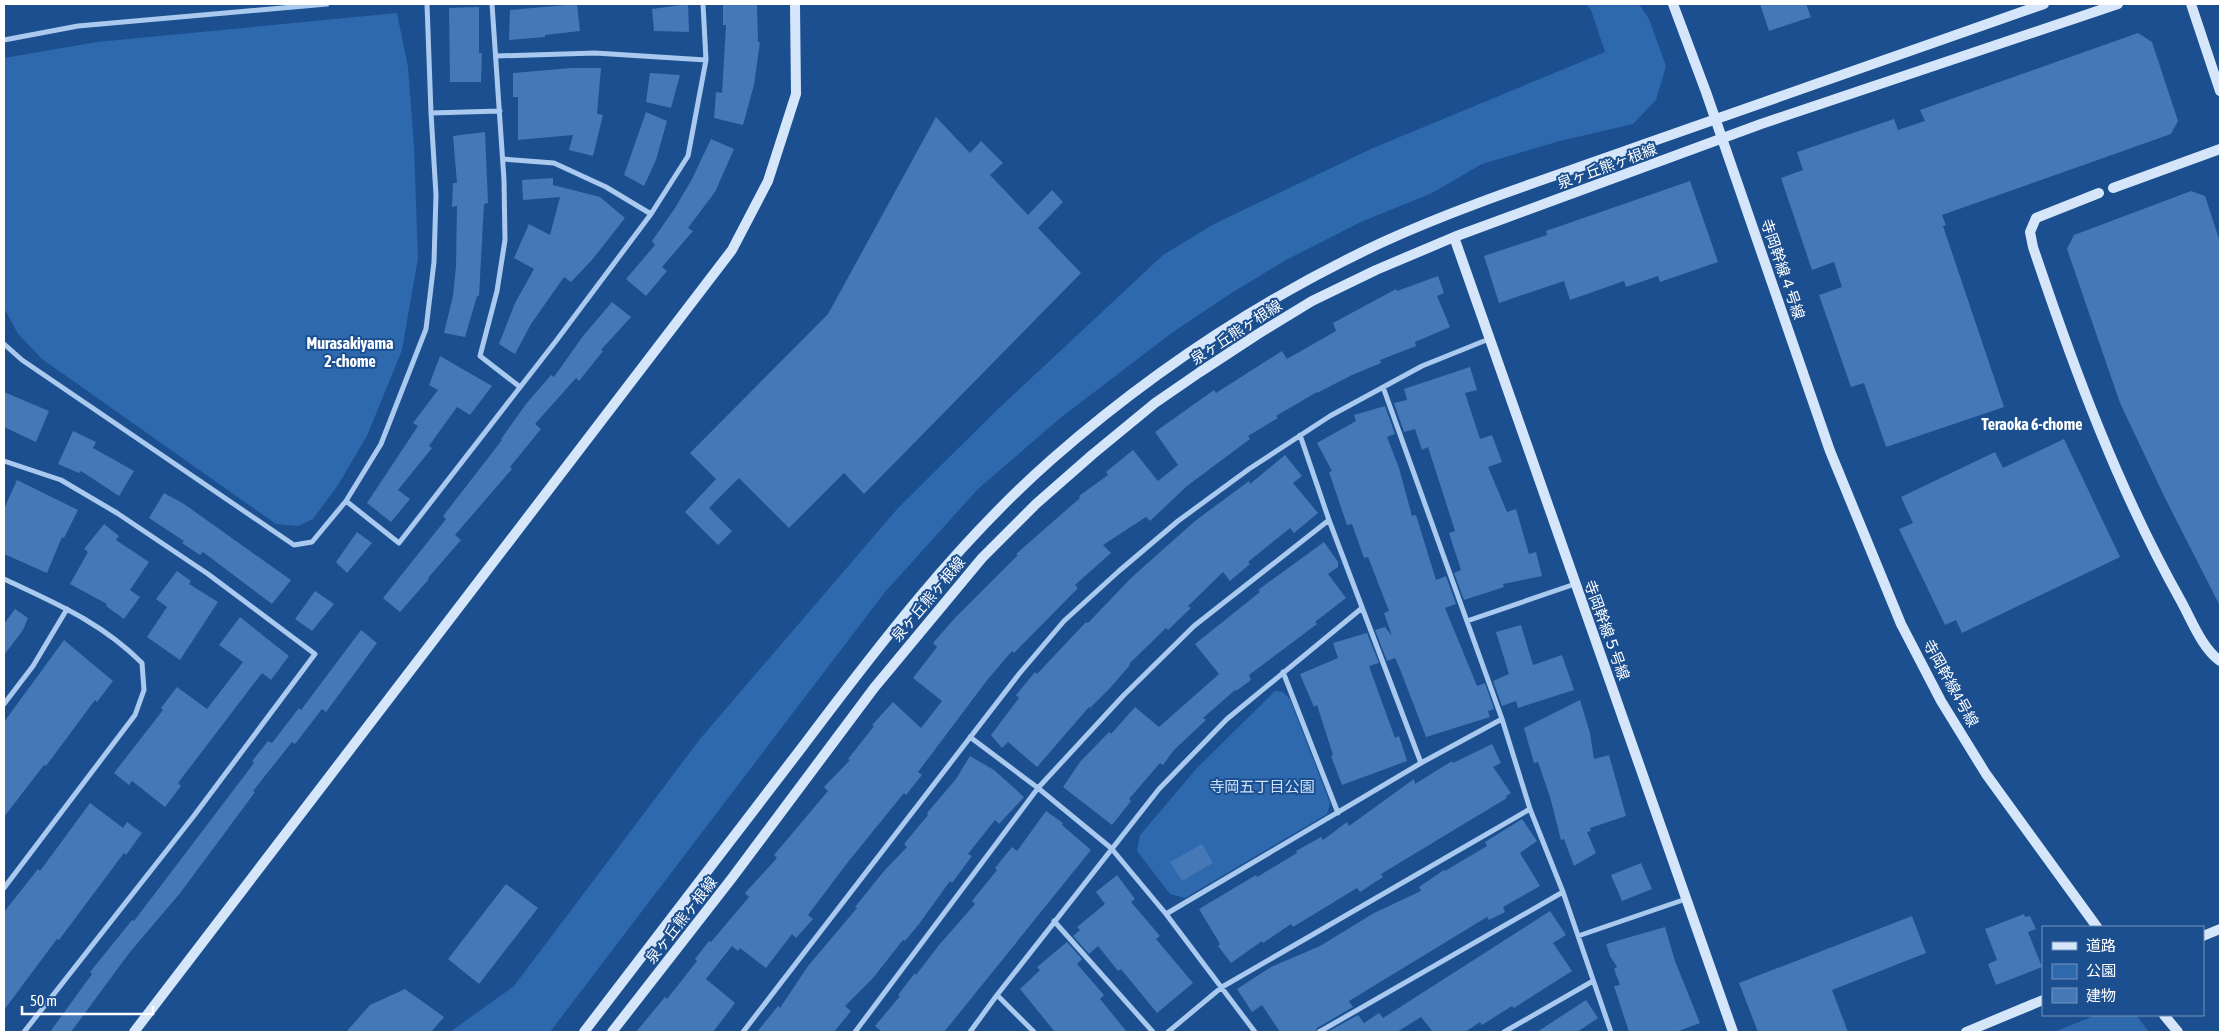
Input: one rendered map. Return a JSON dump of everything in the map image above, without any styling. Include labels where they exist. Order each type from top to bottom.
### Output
[{"type":"street","points":[[4,40],[78,26],[326,4]]},
{"type":"street","points":[[4,344],[22,360],[294,545],[312,542],[346,502],[380,444],[426,329],[434,262],[436,195],[426,4]]},
{"type":"street","points":[[492,4],[503,159],[505,240],[497,291],[480,356],[520,387]]},
{"type":"street","points":[[346,502],[398,544],[651,214],[688,156],[706,60],[703,4]]},
{"type":"street","points":[[134,1032],[732,250],[768,181],[796,94],[795,4]]},
{"type":"street","name":"寺岡幹線４号線","points":[[1673,4],[1715,119],[1822,429]]},
{"type":"street","name":"泉ヶ丘熊ヶ根線","points":[[584,1032],[820,723],[941,571],[1001,508],[1048,463],[1099,419],[1170,365],[1305,282],[1380,243],[1440,218],[2044,4]]},
{"type":"street","name":"泉ヶ丘熊ヶ根線","points":[[612,1032],[732,878],[874,688],[982,558],[1036,504],[1155,403],[1258,334],[1312,301],[1376,270],[1454,237],[1770,121],[2118,4]]},
{"type":"street","points":[[2191,4],[2220,91]]},
{"type":"street","points":[[496,56],[595,53],[706,60]]},
{"type":"street","points":[[431,113],[500,111]]},
{"type":"street","points":[[2112,188],[2220,149]]},
{"type":"street","points":[[503,159],[554,163],[606,187],[651,214]]},
{"type":"street","points":[[2099,193],[2036,218],[2030,232],[2033,247],[2091,409],[2130,504],[2159,563],[2207,648],[2220,661]]},
{"type":"street","name":"寺岡幹線５号線","points":[[1454,237],[1733,1032]]},
{"type":"street","points":[[744,1032],[1019,674],[1064,621],[1178,521],[1249,469],[1300,435],[1330,416],[1422,366],[1489,338]]},
{"type":"street","points":[[1383,387],[1502,719],[1530,809],[1563,892],[1611,1032]]},
{"type":"street","name":"寺岡幹線4号線","points":[[1822,429],[1901,624],[1941,701],[1986,774],[2096,926]]},
{"type":"street","points":[[1300,435],[1329,520],[1420,763]]},
{"type":"street","points":[[4,461],[62,480],[117,513],[208,574],[315,654],[193,817],[24,1032]]},
{"type":"street","points":[[855,1032],[1038,788],[1123,696],[1194,626],[1329,520]]},
{"type":"street","points":[[4,579],[67,609],[121,642],[142,663],[144,690],[135,715],[4,888]]},
{"type":"street","points":[[1466,621],[1575,584]]},
{"type":"street","points":[[970,1032],[1054,921],[1159,789],[1227,719],[1362,608]]},
{"type":"street","points":[[4,704],[33,666],[67,609]]},
{"type":"street","points":[[1283,672],[1338,813]]},
{"type":"street","points":[[1166,914],[1420,763],[1502,719]]},
{"type":"street","points":[[970,737],[1038,788],[1111,848],[1166,914],[1255,1032]]},
{"type":"street","points":[[1168,1032],[1222,986],[1530,809]]},
{"type":"street","points":[[1318,1032],[1563,892]]},
{"type":"street","points":[[1578,936],[1687,898]]},
{"type":"street","points":[[1054,921],[1153,1032]]},
{"type":"street","points":[[2204,936],[2220,929]]},
{"type":"street","points":[[1504,1032],[1593,981]]},
{"type":"street","points":[[997,995],[1034,1032]]},
{"type":"street","points":[[1966,1032],[2042,1000]]},
{"type":"street","points":[[2165,1016],[2178,1032]]},
{"type":"green space","points":[[1586,4],[1639,4],[1649,19],[1666,66],[1656,100],[1633,124],[1560,141],[1482,164],[1432,193],[1361,222],[1286,260],[1173,332],[1059,419],[978,489],[885,592],[550,1032],[450,1032],[514,986],[700,739],[898,508],[998,409],[1163,255],[1214,224],[1373,148],[1605,52],[1591,10]]},
{"type":"green space","points":[[397,13],[408,67],[414,146],[418,258],[402,350],[367,436],[338,485],[313,519],[298,526],[276,524],[42,359],[18,334],[4,308],[4,58],[97,42]]},
{"type":"green space","name":"寺岡五丁目公園","points":[[1275,691],[1283,692],[1290,699],[1330,803],[1327,814],[1185,898],[1170,894],[1137,851],[1140,835],[1197,768]]},
{"type":"green space","points":[[2094,1016],[2137,1016],[2149,1032],[2054,1032]]},
{"type":"building","points":[[577,4],[580,31],[545,35],[545,37],[509,40],[510,10]]},
{"type":"building","points":[[688,4],[689,32],[654,31],[652,9]]},
{"type":"building","points":[[723,4],[757,4],[758,42],[760,42],[754,85],[743,125],[714,118],[716,92],[722,93],[726,25],[723,25]]},
{"type":"building","points":[[1760,4],[1806,4],[1811,17],[1769,31]]},
{"type":"building","points":[[479,7],[479,53],[482,53],[481,82],[450,82],[449,8]]},
{"type":"building","points":[[2138,33],[2152,42],[2178,121],[2171,134],[1942,215],[1946,225],[1943,226],[2004,407],[1886,447],[1864,383],[1851,387],[1819,295],[1842,287],[1834,262],[1812,270],[1781,178],[1803,170],[1797,152],[1894,119],[1898,130],[1925,121],[1920,110]]},
{"type":"building","points":[[571,68],[601,68],[597,114],[603,115],[593,156],[569,150],[573,135],[518,140],[518,97],[513,97],[513,73]]},
{"type":"building","points":[[650,73],[680,75],[671,108],[646,102]]},
{"type":"building","points":[[646,112],[667,121],[656,160],[644,186],[624,175]]},
{"type":"building","points":[[936,117],[970,153],[981,141],[1003,163],[990,175],[1028,215],[1052,190],[1063,202],[1038,228],[1081,273],[864,494],[844,473],[789,528],[739,478],[709,508],[732,531],[718,545],[685,512],[716,479],[690,453],[828,314]]},
{"type":"building","points":[[485,132],[488,203],[484,204],[479,296],[477,296],[465,337],[444,333],[453,296],[456,266],[457,206],[452,207],[453,183],[457,183],[453,136]]},
{"type":"building","points":[[711,139],[734,149],[715,192],[688,228],[693,231],[662,267],[667,271],[646,296],[626,279],[655,245],[652,241],[692,179]]},
{"type":"building","points":[[553,178],[553,185],[600,197],[625,218],[592,260],[571,282],[564,277],[531,324],[515,354],[499,344],[515,303],[534,269],[514,258],[529,224],[550,235],[560,197],[523,200],[522,180]]},
{"type":"building","points":[[1690,181],[1718,262],[1660,282],[1658,276],[1626,287],[1624,281],[1570,300],[1564,281],[1499,303],[1484,256],[1547,235],[1546,231]]},
{"type":"building","points":[[2191,191],[2205,196],[2220,242],[2220,606],[2165,498],[2120,403],[2067,249],[2074,235]]},
{"type":"building","points":[[1438,276],[1444,293],[1437,296],[1450,327],[1415,342],[1416,346],[1380,360],[1381,363],[1317,392],[1276,416],[1278,418],[1248,436],[1250,439],[1187,486],[1150,521],[1146,517],[1103,545],[1111,553],[1075,585],[1078,588],[1014,653],[1012,651],[988,679],[918,772],[922,775],[906,795],[904,793],[848,862],[808,915],[813,919],[796,938],[792,934],[766,968],[740,948],[738,951],[732,946],[706,979],[735,1003],[713,1032],[636,1032],[665,997],[667,999],[697,961],[695,959],[709,941],[711,942],[749,897],[745,893],[777,858],[774,855],[828,791],[824,787],[850,760],[848,759],[874,726],[872,725],[893,702],[921,728],[942,701],[913,678],[937,647],[933,643],[954,619],[1018,555],[1016,554],[1080,498],[1079,496],[1108,475],[1106,472],[1133,450],[1158,481],[1178,465],[1155,432],[1214,390],[1216,393],[1282,351],[1287,359],[1336,331],[1333,323],[1396,289],[1397,291]]},
{"type":"building","points":[[612,302],[631,317],[601,350],[603,351],[579,381],[576,378],[535,424],[541,429],[510,467],[512,469],[455,535],[461,540],[400,612],[383,598],[446,519],[443,516],[502,440],[526,404],[551,375],[554,377],[583,336]]},
{"type":"building","points":[[440,356],[492,386],[470,415],[457,407],[429,446],[432,448],[398,490],[410,499],[391,522],[367,503],[418,426],[413,423],[438,390],[429,385]]},
{"type":"building","points":[[1470,367],[1477,390],[1465,393],[1480,439],[1492,435],[1502,462],[1488,467],[1507,512],[1516,509],[1529,554],[1536,552],[1542,576],[1503,584],[1504,587],[1464,600],[1454,573],[1461,570],[1449,533],[1455,531],[1428,447],[1422,450],[1415,429],[1404,432],[1394,403],[1407,400],[1404,389]]},
{"type":"building","points":[[4,392],[49,411],[36,442],[4,427]]},
{"type":"building","points":[[1385,406],[1395,434],[1387,437],[1399,468],[1412,516],[1416,515],[1436,580],[1446,576],[1456,604],[1445,608],[1477,686],[1485,683],[1494,709],[1488,711],[1490,717],[1426,737],[1395,658],[1387,661],[1375,630],[1385,627],[1392,636],[1384,613],[1389,611],[1368,557],[1364,558],[1352,524],[1347,525],[1329,472],[1332,471],[1317,443],[1356,421],[1354,415]]},
{"type":"building","points":[[73,431],[96,442],[93,448],[134,471],[119,496],[81,471],[79,473],[58,464]]},
{"type":"building","points":[[2064,439],[2120,557],[1962,633],[1956,620],[1945,625],[1899,529],[1913,523],[1901,497],[1995,452],[2003,468]]},
{"type":"building","points":[[1285,455],[1302,476],[1293,483],[1318,513],[1294,533],[1290,528],[1248,562],[1250,564],[1230,581],[1223,572],[1188,606],[1191,608],[1168,630],[1166,628],[1129,664],[1111,687],[1089,707],[1037,767],[1008,742],[1002,748],[991,735],[1019,698],[1016,695],[1035,672],[1037,674],[1131,578],[1195,521],[1249,481],[1250,484]]},
{"type":"building","points":[[17,480],[78,510],[64,538],[62,537],[47,573],[4,554],[4,509]]},
{"type":"building","points":[[164,493],[184,504],[291,580],[272,604],[203,552],[200,555],[182,543],[184,541],[149,518]]},
{"type":"building","points":[[104,524],[119,536],[116,540],[149,562],[130,590],[140,597],[124,619],[106,606],[107,604],[70,584],[88,552],[84,549]]},
{"type":"building","points":[[357,532],[372,543],[347,573],[336,562]]},
{"type":"building","points":[[1324,542],[1338,562],[1338,567],[1328,574],[1346,598],[1315,622],[1317,624],[1249,675],[1251,680],[1235,690],[1203,718],[1206,720],[1174,750],[1163,765],[1160,763],[1129,799],[1131,801],[1112,825],[1063,787],[1080,762],[1109,732],[1111,734],[1135,707],[1159,727],[1219,674],[1195,644],[1260,592],[1258,590]]},
{"type":"building","points":[[177,571],[191,581],[189,584],[218,602],[180,660],[147,637],[167,607],[156,599]]},
{"type":"building","points":[[315,591],[334,604],[312,631],[295,619]]},
{"type":"building","points":[[15,609],[28,618],[23,630],[4,655],[4,624]]},
{"type":"building","points":[[240,617],[289,656],[271,680],[262,673],[178,783],[181,786],[165,807],[132,781],[129,785],[114,773],[163,710],[161,708],[177,687],[207,709],[243,662],[219,645]]},
{"type":"building","points":[[1521,625],[1533,665],[1562,655],[1574,690],[1518,708],[1516,701],[1502,706],[1493,681],[1509,674],[1496,632]]},
{"type":"building","points":[[361,630],[377,643],[326,712],[322,709],[295,744],[292,742],[253,791],[255,792],[181,892],[130,952],[71,1032],[50,1032],[92,974],[90,972],[132,920],[134,921],[254,763],[252,761],[268,741],[272,743],[299,708],[301,710]]},
{"type":"building","points":[[1367,633],[1379,663],[1369,666],[1395,738],[1399,736],[1407,761],[1342,785],[1331,756],[1333,755],[1317,705],[1314,707],[1300,674],[1338,658],[1333,643]]},
{"type":"building","points":[[64,640],[113,681],[97,702],[95,700],[46,766],[44,765],[4,817],[4,722]]},
{"type":"building","points":[[1580,700],[1590,733],[1594,759],[1609,755],[1626,816],[1590,828],[1591,831],[1587,832],[1596,853],[1574,866],[1564,839],[1561,840],[1550,797],[1538,762],[1534,763],[1524,728]]},
{"type":"building","points":[[1492,744],[1501,763],[1493,767],[1511,793],[1506,796],[1507,798],[1381,874],[1383,877],[1360,892],[1357,888],[1293,927],[1291,924],[1263,943],[1262,941],[1231,963],[1218,946],[1220,944],[1199,909],[1256,875],[1257,877],[1321,837],[1323,840],[1347,822],[1349,826],[1414,779],[1415,784],[1452,761],[1453,763]]},
{"type":"building","points":[[970,756],[994,770],[1024,797],[999,824],[995,820],[968,854],[972,856],[952,883],[950,881],[919,924],[905,941],[903,940],[873,978],[845,1006],[851,1011],[834,1032],[757,1032],[778,1006],[780,1008],[808,966],[857,908],[855,907],[884,871],[907,847],[904,844],[956,779]]},
{"type":"building","points":[[90,803],[123,828],[127,822],[142,833],[126,855],[124,853],[4,1010],[4,912],[38,869],[40,871]]},
{"type":"building","points":[[1046,811],[1063,823],[1062,825],[1091,850],[944,1032],[882,1032],[875,1026],[900,996],[898,995],[975,904],[972,901],[997,870],[995,868],[1012,847],[1017,851]]},
{"type":"building","points":[[1522,819],[1537,841],[1520,853],[1540,886],[1503,907],[1505,912],[1489,920],[1487,917],[1349,1001],[1353,1007],[1317,1028],[1315,1032],[1280,1032],[1262,1005],[1252,1012],[1237,989],[1271,967],[1320,946],[1374,913],[1421,891],[1419,887],[1444,870],[1487,846],[1485,842]]},
{"type":"building","points":[[1202,844],[1213,863],[1182,881],[1170,862]]},
{"type":"building","points":[[1641,863],[1652,889],[1622,901],[1611,875]]},
{"type":"building","points":[[1117,875],[1135,899],[1131,902],[1160,936],[1156,939],[1193,983],[1157,1013],[1121,969],[1118,971],[1098,946],[1089,954],[1073,936],[1080,930],[1077,927],[1105,904],[1096,892]]},
{"type":"building","points":[[506,884],[538,908],[479,984],[448,959]]},
{"type":"building","points":[[1550,911],[1566,935],[1553,943],[1572,971],[1514,1008],[1512,1006],[1482,1025],[1480,1022],[1465,1032],[1433,1032],[1421,1017],[1397,1032],[1327,1032],[1358,1015],[1364,1023],[1379,1013],[1383,1018]]},
{"type":"building","points":[[2024,914],[2025,917],[2030,916],[2036,929],[2028,932],[2042,967],[1996,985],[1988,964],[1997,960],[1985,929]]},
{"type":"building","points":[[1912,916],[1926,953],[1832,990],[1848,1032],[1758,1032],[1739,983]]},
{"type":"building","points":[[1665,927],[1675,961],[1700,1023],[1676,1032],[1629,1032],[1614,986],[1620,985],[1614,969],[1617,967],[1610,956],[1606,944]]},
{"type":"building","points":[[1067,942],[1082,959],[1077,964],[1104,995],[1100,999],[1127,1032],[1055,1032],[1020,989],[1040,970],[1037,967]]},
{"type":"building","points":[[405,989],[444,1017],[431,1032],[346,1032],[370,1005]]},
{"type":"building","points":[[1586,1000],[1598,1018],[1577,1032],[1537,1032]]},
{"type":"district","name":"Murasakiyama 2-chome","points":[[350,352]]},
{"type":"district","name":"Teraoka 6-chome","points":[[2032,424]]}]
